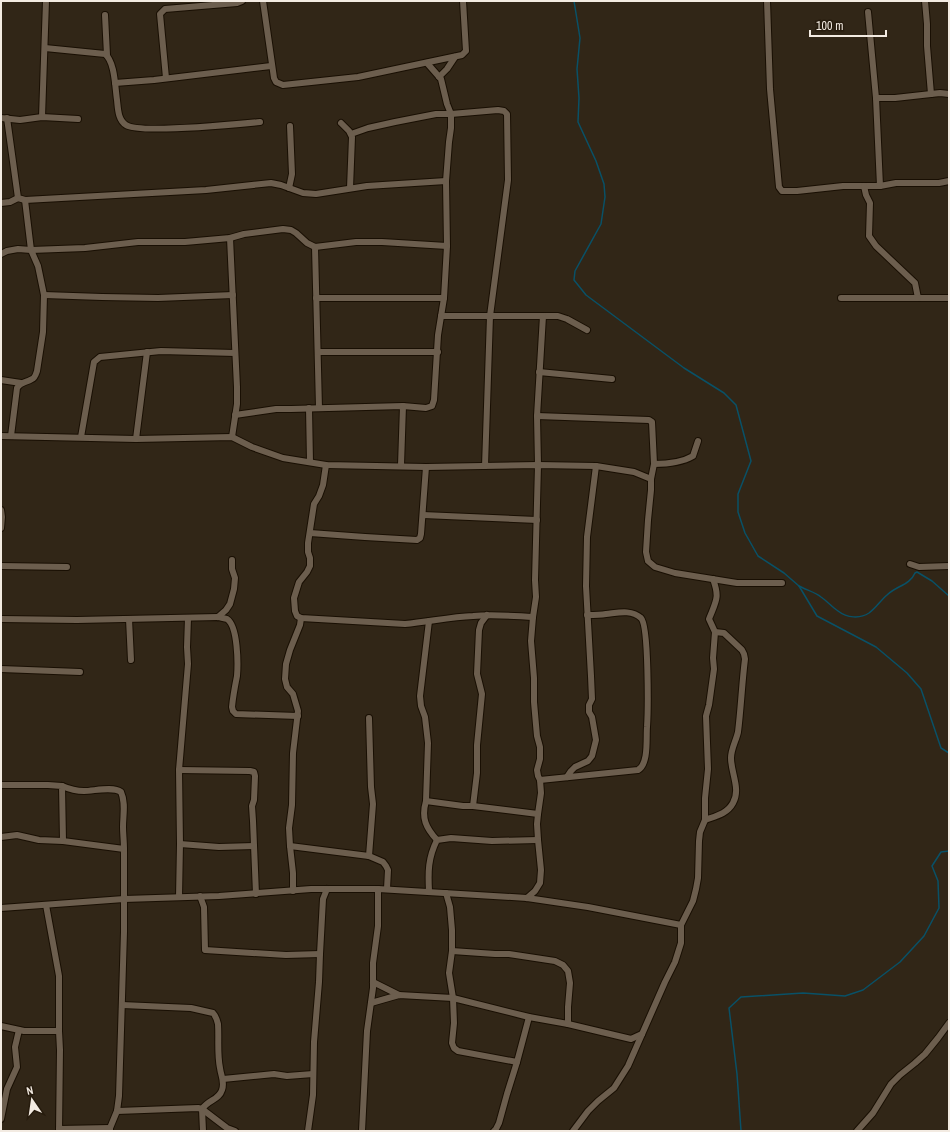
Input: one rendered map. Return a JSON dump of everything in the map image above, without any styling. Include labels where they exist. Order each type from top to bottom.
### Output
[{"type":"street","points":[[42,117],[46,1]]},
{"type":"street","points":[[166,78],[160,14],[165,9],[237,3],[242,1]]},
{"type":"street","points":[[263,1],[271,66],[276,82],[283,84],[358,77],[462,55],[466,52],[463,1]]},
{"type":"street","points":[[767,1],[770,89],[779,187],[782,191],[797,191],[843,186],[880,186],[896,183],[949,181]]},
{"type":"street","points":[[925,1],[931,94]]},
{"type":"street","points":[[868,12],[876,98],[880,186]]},
{"type":"street","points":[[105,15],[107,55],[111,62],[115,83],[118,113],[124,125],[131,128],[141,129],[181,128],[260,122]]},
{"type":"street","points":[[45,48],[107,55]]},
{"type":"street","points":[[439,77],[447,69],[455,57]]},
{"type":"street","points":[[235,415],[309,408],[403,406],[426,408],[432,406],[434,400],[441,316],[444,298],[447,246],[446,181],[451,114],[447,104],[444,87],[439,77],[427,63]]},
{"type":"street","points":[[115,83],[271,66]]},
{"type":"street","points":[[876,98],[949,94]]},
{"type":"street","points":[[350,134],[368,128],[436,114],[498,110],[504,111],[506,114],[508,180],[490,316],[485,466]]},
{"type":"street","points":[[18,198],[4,118],[20,120],[42,117],[78,119]]},
{"type":"street","points":[[342,123],[352,137],[350,188]]},
{"type":"street","points":[[289,188],[292,174],[290,126]]},
{"type":"street","points":[[1,203],[10,202],[18,198],[25,200],[206,190],[270,183],[303,193],[316,194],[350,188],[446,181]]},
{"type":"street","points":[[864,186],[870,203],[868,236],[876,246],[915,283],[918,298]]},
{"type":"street","points":[[11,436],[17,388],[22,383],[32,379],[37,371],[43,332],[44,295],[38,266],[31,250],[25,200]]},
{"type":"street","points":[[1,254],[13,250],[85,248],[138,242],[185,242],[230,238],[244,234],[283,229],[291,230],[307,243],[315,247],[363,242],[447,246]]},
{"type":"street","points":[[230,238],[237,388],[237,404],[232,437]]},
{"type":"street","points":[[315,247],[319,408]]},
{"type":"street","points":[[44,295],[134,298],[232,295]]},
{"type":"street","points":[[316,298],[444,298]]},
{"type":"street","points":[[841,298],[949,298]]},
{"type":"street","points":[[441,316],[558,316],[567,319],[587,330]]},
{"type":"street","points":[[527,898],[535,891],[540,883],[541,870],[538,840],[538,814],[541,793],[540,780],[537,770],[540,747],[537,736],[534,702],[531,641],[536,597],[535,580],[538,464],[536,416],[543,316]]},
{"type":"street","points":[[81,437],[94,362],[100,357],[161,351],[235,353]]},
{"type":"street","points":[[136,438],[147,352]]},
{"type":"street","points":[[318,352],[438,352]]},
{"type":"street","points":[[539,372],[612,379]]},
{"type":"street","points":[[1,380],[22,383]]},
{"type":"street","points":[[401,465],[403,406]]},
{"type":"street","points":[[309,408],[310,462]]},
{"type":"street","points":[[536,416],[649,420],[652,422],[654,464],[651,479],[646,552],[648,561],[655,567],[674,573],[737,583],[782,583]]},
{"type":"street","points":[[1,436],[136,438],[232,437],[252,447],[283,458],[326,465],[485,466],[538,464],[596,466],[634,472],[651,479]]},
{"type":"street","points":[[654,464],[667,464],[685,460],[693,456],[698,441]]},
{"type":"street","points":[[326,465],[323,485],[314,504],[308,543],[310,566],[299,582],[294,598],[297,616],[301,618],[405,624],[487,615],[533,617]]},
{"type":"street","points":[[310,533],[417,540],[420,538],[421,534],[426,466]]},
{"type":"street","points":[[567,777],[575,767],[588,761],[592,756],[596,740],[592,717],[589,712],[589,705],[592,699],[586,586],[587,537],[596,466]]},
{"type":"street","points":[[1,510],[1,528]]},
{"type":"street","points":[[423,515],[537,520]]},
{"type":"street","points":[[218,617],[230,604],[234,589],[235,578],[232,569],[232,560]]},
{"type":"street","points":[[910,564],[919,567],[949,566]]},
{"type":"street","points":[[1,566],[67,566]]},
{"type":"street","points":[[573,1131],[588,1111],[614,1088],[628,1066],[665,982],[676,962],[681,943],[681,925],[696,889],[698,878],[700,832],[705,820],[705,798],[708,769],[706,716],[714,669],[713,658],[715,632],[709,619],[717,597],[713,579]]},
{"type":"street","points":[[540,780],[638,770],[642,767],[645,758],[648,717],[646,638],[644,623],[641,618],[635,614],[624,612],[588,615]]},
{"type":"street","points":[[473,806],[477,773],[477,745],[482,694],[478,674],[479,630],[481,623],[487,615]]},
{"type":"street","points":[[1,619],[77,620],[218,617],[227,619],[232,624],[237,648],[237,674],[232,700],[233,711],[236,714],[298,716]]},
{"type":"street","points":[[179,897],[179,770],[188,664],[188,618]]},
{"type":"street","points":[[293,891],[289,828],[292,806],[293,753],[298,716],[297,705],[293,694],[288,687],[286,678],[286,664],[300,625],[301,618]]},
{"type":"street","points":[[129,619],[131,660]]},
{"type":"street","points":[[429,621],[420,706],[425,717],[428,744],[426,801],[424,809],[426,825],[437,840]]},
{"type":"street","points":[[705,820],[722,815],[734,802],[736,781],[731,758],[737,736],[745,659],[742,650],[724,634],[715,632]]},
{"type":"street","points":[[1,669],[80,672]]},
{"type":"street","points":[[369,718],[371,787],[373,804],[369,856]]},
{"type":"street","points":[[179,770],[254,772],[254,800],[252,806],[256,894]]},
{"type":"street","points":[[1,784],[62,786],[82,791],[116,789],[121,792],[124,812],[122,1005],[119,1096],[117,1111],[110,1130],[59,1130],[59,976],[46,905]]},
{"type":"street","points":[[62,786],[62,842]]},
{"type":"street","points":[[426,801],[538,814]]},
{"type":"street","points":[[1,837],[17,835],[39,840],[124,849]]},
{"type":"street","points":[[437,840],[451,838],[492,842],[538,840]]},
{"type":"street","points":[[430,891],[428,870],[432,850],[437,840]]},
{"type":"street","points":[[180,844],[219,847],[254,846]]},
{"type":"street","points":[[290,846],[369,856],[383,862],[388,870],[387,889]]},
{"type":"street","points":[[1,908],[124,899],[219,896],[327,889],[387,889],[527,898],[588,907],[681,925]]},
{"type":"street","points":[[308,1131],[313,1095],[314,1042],[319,982],[323,899],[327,889]]},
{"type":"street","points":[[362,1131],[368,1031],[373,982],[373,963],[378,926],[378,889]]},
{"type":"street","points":[[446,893],[450,907],[452,930],[450,973],[454,1023],[452,1043],[454,1048],[458,1051],[517,1062]]},
{"type":"street","points":[[200,896],[204,907],[206,950],[286,955],[320,954]]},
{"type":"street","points":[[452,951],[509,954],[555,961],[563,966],[568,971],[570,983],[568,1024]]},
{"type":"street","points":[[373,982],[399,995]]},
{"type":"street","points":[[371,1003],[399,995],[453,998],[529,1017],[568,1024],[631,1039],[642,1034]]},
{"type":"street","points":[[122,1005],[191,1008],[213,1013],[216,1016],[218,1024],[220,1069],[223,1079],[223,1089],[219,1096],[207,1103],[202,1109],[203,1131]]},
{"type":"street","points":[[494,1131],[499,1123],[529,1017]]},
{"type":"street","points":[[857,1131],[873,1113],[892,1084],[900,1075],[925,1054],[949,1023]]},
{"type":"street","points":[[1,1026],[19,1030],[59,1031]]},
{"type":"street","points":[[1,1119],[7,1089],[17,1067],[15,1047],[19,1030]]},
{"type":"street","points":[[631,1039],[636,1048]]},
{"type":"street","points":[[223,1079],[274,1074],[287,1076],[313,1074]]},
{"type":"street","points":[[117,1111],[198,1108],[202,1109],[227,1128],[235,1131]]},
{"type":"waterway","points":[[574,1],[580,38],[577,69],[579,98],[578,122],[596,161],[604,184],[605,197],[601,224],[575,271],[574,280],[586,295],[684,368],[724,393],[736,405],[751,461],[738,494],[738,512],[745,533],[758,556],[784,573],[799,586],[817,616],[876,647],[907,673],[921,689],[941,748],[949,753]]},
{"type":"waterway","points":[[799,586],[819,595],[845,615],[854,617],[869,613],[887,595],[910,580],[917,572],[932,581],[949,596]]},
{"type":"waterway","points":[[741,1131],[737,1074],[729,1008],[741,997],[803,993],[845,996],[863,990],[900,962],[924,936],[939,908],[938,881],[932,866],[941,852],[949,851]]}]
